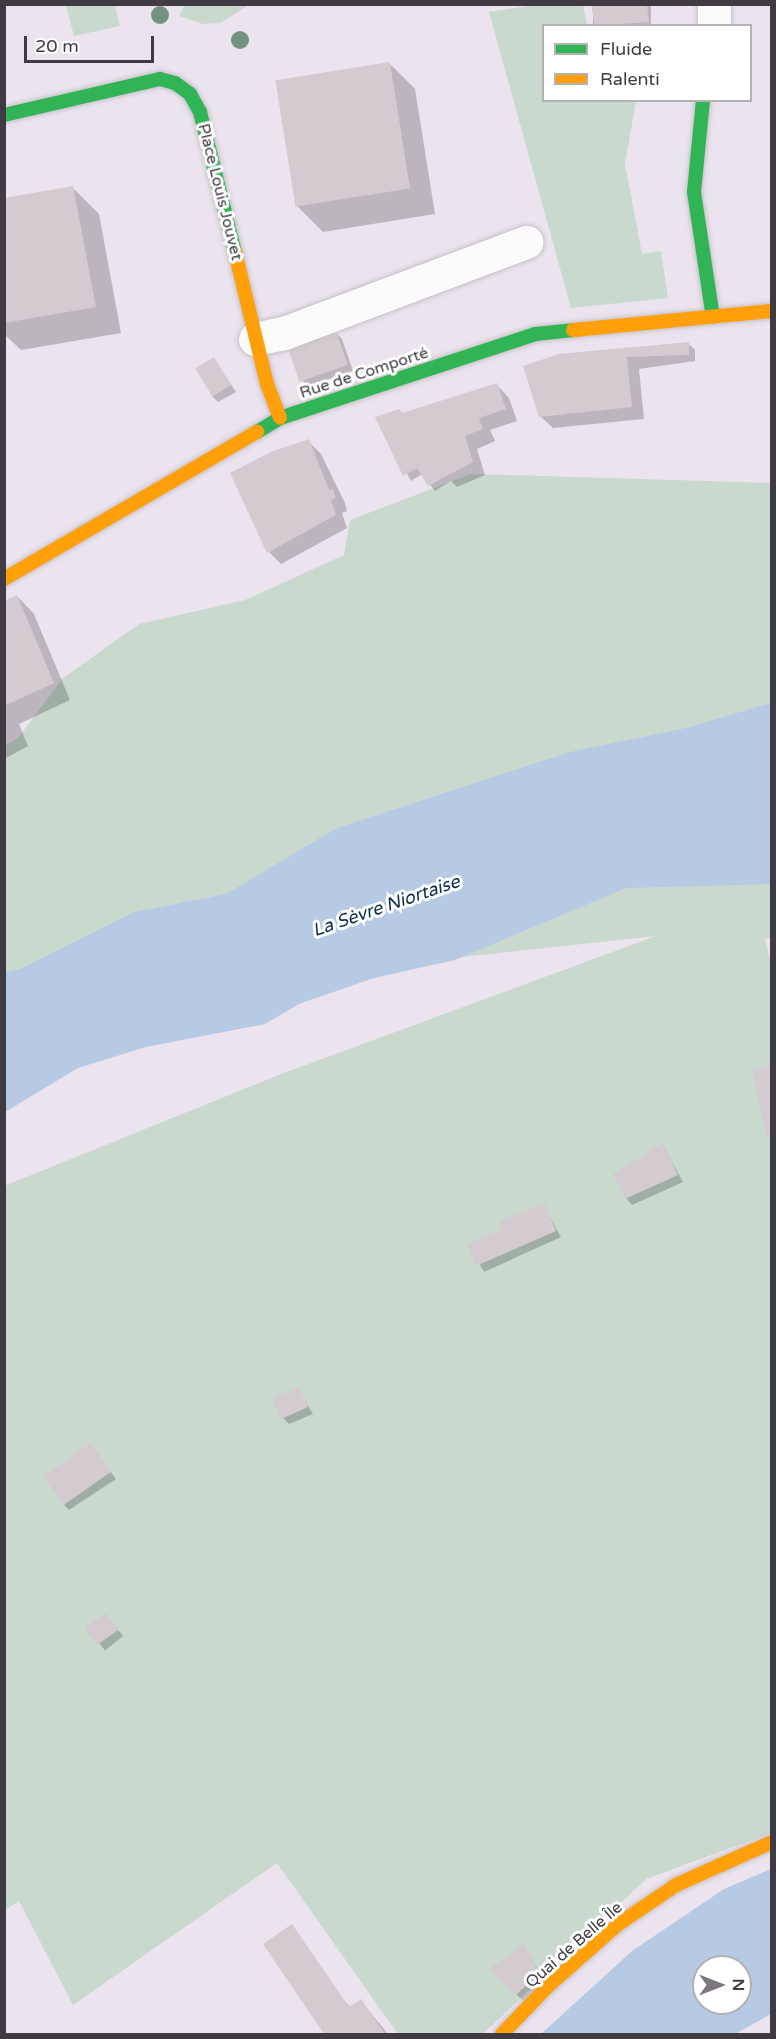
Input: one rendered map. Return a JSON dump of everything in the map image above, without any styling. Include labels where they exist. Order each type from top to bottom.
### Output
[{"type":"street","points":[[714,4],[714,24]]},
{"type":"street","name":"Place Louis Jouvet","points":[[4,115],[146,81],[175,82],[190,94],[200,112],[255,339],[280,418]]},
{"type":"street","points":[[703,102],[694,192],[713,317]]},
{"type":"street","points":[[255,339],[284,333],[526,242]]},
{"type":"street","name":"Rue de Comporté","points":[[4,579],[280,418],[536,334],[771,311]]},
{"type":"street","name":"Quai de Belle Île","points":[[502,2034],[547,1987],[617,1925],[675,1885],[771,1842]]},
{"type":"green space","points":[[185,4],[249,5],[220,23],[203,24],[179,16]]},
{"type":"green space","points":[[541,4],[583,5],[587,24],[542,24],[542,102],[636,102],[625,164],[642,254],[661,251],[668,298],[571,308],[489,12]]},
{"type":"green space","points":[[66,5],[115,5],[120,26],[74,36]]},
{"type":"green space","points":[[471,474],[771,483],[772,938],[765,939],[772,968],[771,1833],[646,1879],[483,2034],[398,2034],[277,1863],[73,2005],[19,1901],[5,1910],[4,1186],[284,1073],[656,936],[5,1006],[5,746],[19,737],[63,678],[139,624],[245,600],[344,555],[350,520]]},
{"type":"water","name":"La Sèvre Niortaise","points":[[771,703],[771,884],[626,888],[455,960],[374,978],[299,1004],[265,1024],[146,1047],[78,1068],[5,1112],[5,972],[20,969],[134,912],[226,894],[337,828],[570,752],[686,728]]},
{"type":"water","points":[[771,1869],[771,2014],[735,2034],[541,2034],[632,1951],[724,1889]]},
{"type":"building","points":[[591,4],[647,4],[649,22],[595,24]]},
{"type":"building","points":[[390,62],[410,188],[295,207],[275,80]]},
{"type":"building","points":[[73,186],[96,307],[4,323],[4,198]]},
{"type":"building","points":[[336,331],[348,365],[299,382],[288,348]]},
{"type":"building","points":[[689,342],[689,355],[627,357],[632,407],[539,417],[523,366],[559,354]]},
{"type":"building","points":[[214,357],[231,385],[212,397],[195,368]]},
{"type":"building","points":[[497,383],[506,409],[479,418],[483,429],[465,436],[473,462],[428,486],[417,468],[403,476],[375,417],[399,409],[402,413]]},
{"type":"building","points":[[309,439],[329,490],[333,489],[336,498],[331,500],[336,515],[267,553],[230,473],[273,451]]},
{"type":"building","points":[[17,595],[54,683],[4,706],[4,601]]},
{"type":"building","points":[[772,1065],[772,1132],[766,1135],[752,1070]]},
{"type":"building","points":[[663,1143],[678,1175],[625,1199],[613,1174]]},
{"type":"building","points":[[544,1202],[556,1231],[476,1266],[467,1244],[502,1229],[499,1222]]},
{"type":"building","points":[[299,1387],[308,1407],[281,1419],[273,1399]]},
{"type":"building","points":[[91,1443],[111,1472],[64,1505],[43,1476]]},
{"type":"building","points":[[106,1613],[118,1630],[97,1645],[85,1628]]},
{"type":"building","points":[[292,1924],[349,2007],[361,1999],[385,2034],[324,2034],[263,1944]]},
{"type":"building","points":[[524,1944],[539,1973],[515,1996],[489,1969]]},
{"type":"traffic: fast","points":[[4,115],[160,79],[175,83],[190,94],[200,112],[235,252]]},
{"type":"traffic: fast","points":[[703,102],[694,192],[713,317]]},
{"type":"traffic: fast","points":[[257,432],[280,418],[536,334],[573,330]]},
{"type":"traffic: slow","points":[[235,252],[267,384],[280,418]]},
{"type":"traffic: slow","points":[[573,330],[772,311]]},
{"type":"traffic: slow","points":[[4,579],[257,432]]},
{"type":"traffic: slow","points":[[502,2034],[547,1987],[617,1925],[676,1885],[772,1842]]}]
